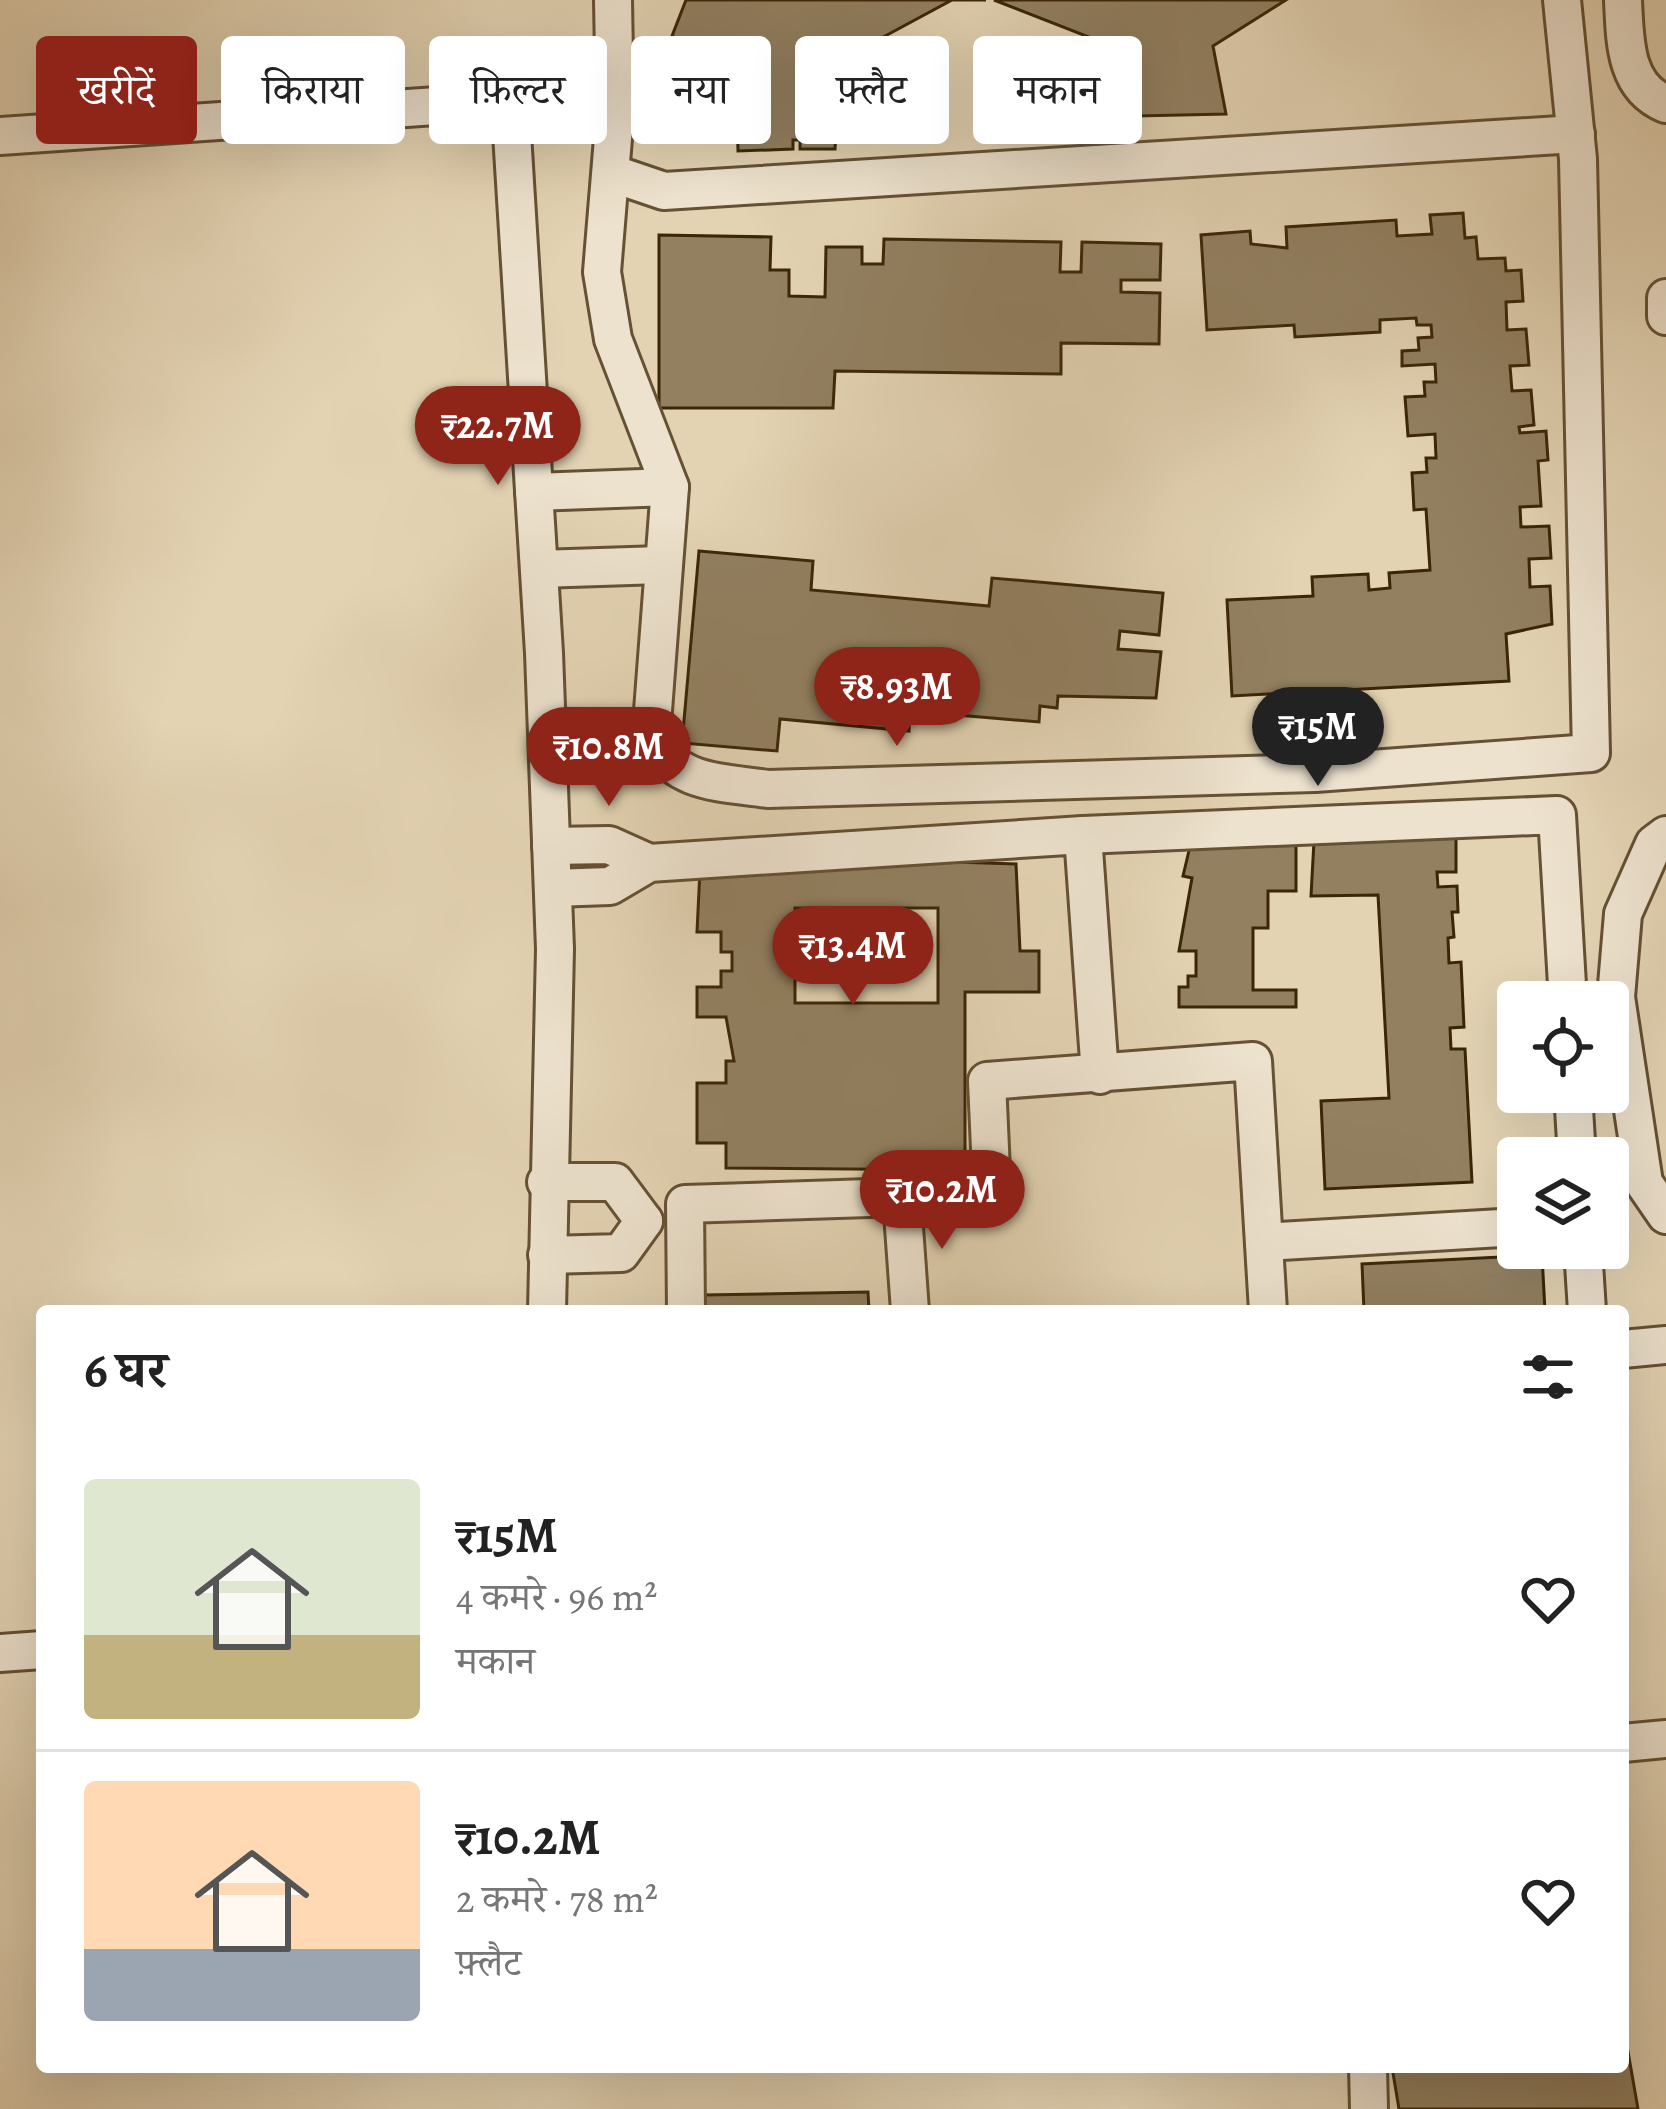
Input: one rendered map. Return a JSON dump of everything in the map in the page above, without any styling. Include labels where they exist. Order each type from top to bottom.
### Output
[{"type":"street","points":[[613,0],[611,172],[602,272],[613,339],[670,488],[651,737],[662,761],[678,772],[768,789],[1315,773],[1592,753],[1576,134],[1562,0]]},
{"type":"street","points":[[1623,0],[1628,65],[1651,98],[1666,104]]},
{"type":"street","points":[[0,136],[510,101],[553,888],[547,1305]]},
{"type":"street","points":[[611,172],[664,191],[1576,134]]},
{"type":"street","points":[[1666,298],[1666,316]]},
{"type":"street","points":[[534,492],[670,488]]},
{"type":"street","points":[[539,569],[661,565]]},
{"type":"street","points":[[553,888],[610,886],[649,863],[1083,835],[1557,815],[1567,981]]},
{"type":"street","points":[[1083,835],[1100,1075]]},
{"type":"street","points":[[1666,835],[1654,844],[1623,914],[1616,997],[1643,1184],[1666,1215]]},
{"type":"street","points":[[551,846],[609,845],[649,863]]},
{"type":"street","points":[[686,1305],[685,1204],[992,1194],[987,1081],[1253,1061],[1268,1305]]},
{"type":"street","points":[[546,1182],[615,1182],[644,1221]]},
{"type":"street","points":[[902,1199],[910,1305]]},
{"type":"street","points":[[644,1221],[685,1221]]},
{"type":"street","points":[[547,1255],[621,1253],[644,1221]]},
{"type":"street","points":[[1264,1242],[1497,1228]]},
{"type":"street","points":[[1584,1269],[1587,1305]]},
{"type":"street","points":[[1629,1349],[1666,1346]]},
{"type":"street","points":[[0,1653],[36,1650]]},
{"type":"street","points":[[1629,1742],[1666,1739]]},
{"type":"street","points":[[1368,2073],[1370,2109]]},
{"type":"building","points":[[686,0],[952,0],[885,36],[795,36],[793,149],[738,151],[738,144],[771,144],[771,36],[672,36]]},
{"type":"building","points":[[994,0],[1286,0],[1213,46],[1226,114],[1142,116],[1142,36],[1086,36]]},
{"type":"building","points":[[800,144],[835,144],[835,149],[800,149]]},
{"type":"building","points":[[1463,213],[1465,238],[1476,237],[1478,259],[1505,258],[1506,271],[1521,270],[1523,301],[1506,302],[1507,330],[1526,329],[1529,365],[1510,366],[1512,391],[1531,390],[1534,425],[1519,427],[1520,433],[1546,431],[1548,460],[1538,461],[1541,506],[1520,507],[1521,527],[1549,526],[1551,558],[1529,559],[1530,587],[1550,586],[1552,624],[1506,634],[1509,681],[1232,696],[1227,600],[1313,596],[1312,577],[1368,574],[1369,590],[1390,588],[1389,573],[1430,570],[1426,509],[1414,510],[1412,473],[1427,472],[1426,458],[1436,458],[1435,434],[1408,436],[1405,397],[1425,396],[1424,382],[1436,382],[1435,364],[1402,366],[1402,351],[1419,350],[1418,338],[1432,337],[1431,325],[1417,325],[1416,318],[1380,320],[1380,332],[1295,337],[1294,325],[1207,330],[1201,235],[1250,231],[1251,244],[1287,248],[1286,227],[1396,220],[1397,236],[1432,234],[1430,215]]},
{"type":"building","points":[[659,235],[771,237],[770,270],[789,270],[789,296],[825,297],[826,247],[862,247],[862,264],[883,264],[884,239],[1061,242],[1060,272],[1081,272],[1082,242],[1161,244],[1160,280],[1121,280],[1121,292],[1160,293],[1159,344],[1061,343],[1061,374],[835,371],[833,408],[659,408]]},
{"type":"building","points":[[699,551],[813,561],[811,590],[989,606],[992,578],[1163,593],[1159,635],[1120,631],[1118,649],[1161,652],[1156,698],[1058,696],[1057,708],[1040,706],[1039,722],[910,711],[909,731],[780,719],[777,751],[682,743]]},
{"type":"building","points":[[1456,831],[1456,872],[1437,872],[1438,887],[1457,886],[1458,912],[1452,912],[1449,963],[1461,962],[1464,1027],[1450,1028],[1451,1049],[1465,1049],[1472,1182],[1325,1189],[1321,1101],[1389,1098],[1378,895],[1311,896],[1314,841]]},
{"type":"building","points":[[1296,836],[1296,891],[1268,891],[1268,928],[1253,928],[1253,990],[1296,990],[1296,1007],[1179,1007],[1179,987],[1188,987],[1188,976],[1196,976],[1196,951],[1179,951],[1192,878],[1183,876],[1192,838]]},
{"type":"building","points":[[921,861],[1016,864],[1020,951],[1039,951],[1039,992],[965,992],[965,1170],[726,1168],[726,1143],[697,1143],[697,1083],[726,1083],[726,1061],[734,1061],[726,1017],[697,1017],[697,987],[721,987],[721,971],[732,971],[732,952],[721,952],[721,932],[697,932],[700,870]],"holes":[[[795,908],[938,908],[938,1003],[795,1003]]]},
{"type":"building","points":[[1497,1257],[1497,1269],[1543,1269],[1545,1305],[1364,1305],[1362,1264]]},
{"type":"building","points":[[868,1292],[869,1305],[705,1305],[704,1295]]},
{"type":"building","points":[[1629,2057],[1638,2109],[1399,2109],[1393,2073],[1629,2073]]}]
